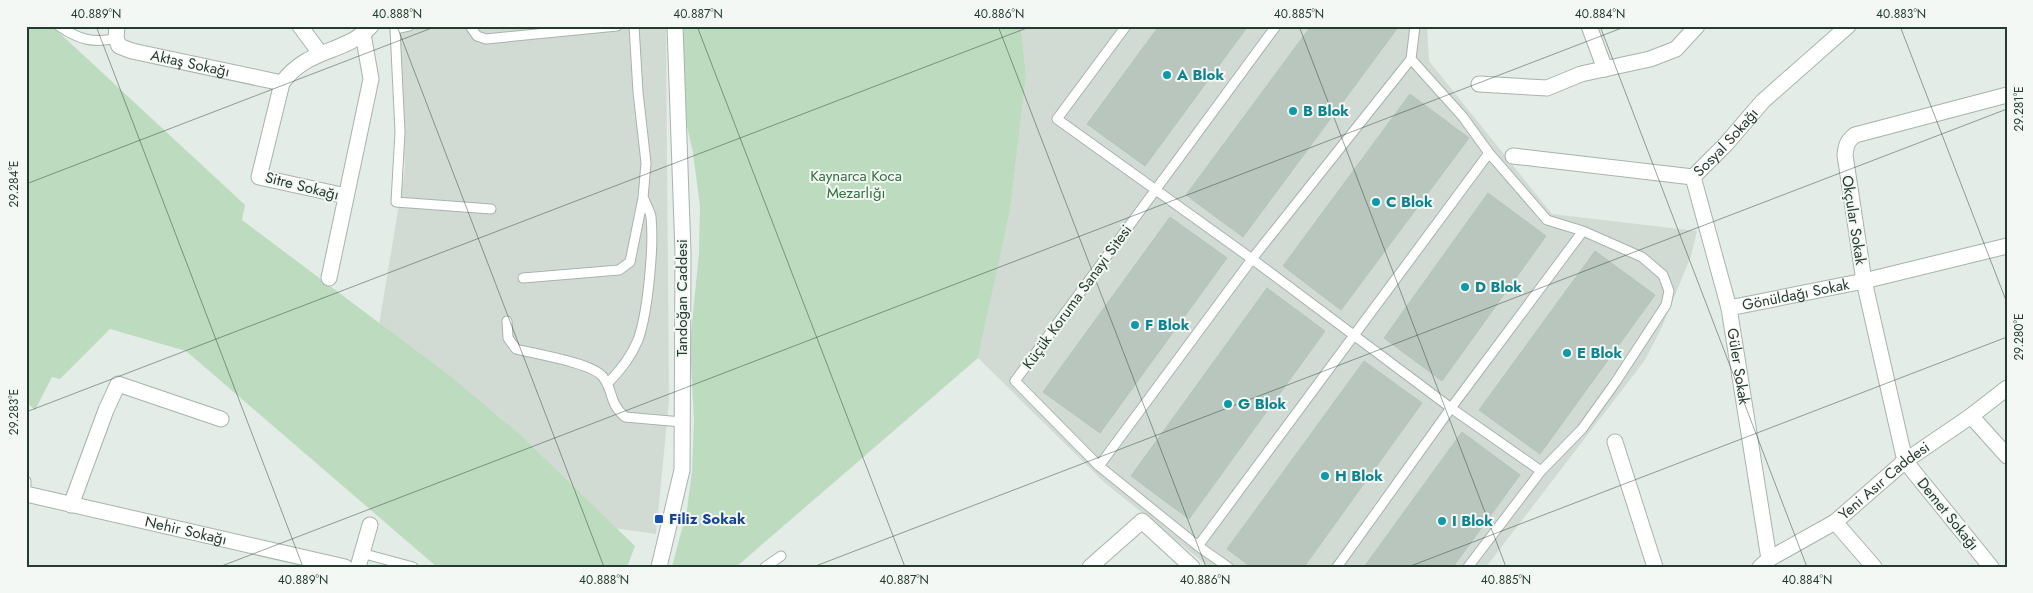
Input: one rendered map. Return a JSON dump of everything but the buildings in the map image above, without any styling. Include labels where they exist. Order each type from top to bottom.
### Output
[{"type":"street","points":[[300,26],[320,53]]},
{"type":"street","name":"Tandoğan Caddesi","points":[[659,567],[682,470],[683,254],[675,26]]},
{"type":"street","points":[[1589,26],[1605,69]]},
{"type":"street","points":[[1479,84],[1547,88],[1580,74],[1650,59],[1676,49],[1697,26]]},
{"type":"street","name":"Sosyal Sokağı","points":[[1513,156],[1693,177],[1726,144],[1763,101],[1848,26]]},
{"type":"street","points":[[346,196],[371,79],[367,30]]},
{"type":"street","name":"Sitre Sokağı","points":[[329,278],[346,196],[259,176],[282,84],[294,69],[320,53],[347,43],[367,30]]},
{"type":"street","name":"Aktaş Sokağı","points":[[116,32],[119,46],[132,52],[282,84]]},
{"type":"street","name":"Okçular Sokak","points":[[1905,461],[1864,281],[1845,155],[1846,145],[1849,139],[1855,135],[2007,95]]},
{"type":"street","name":"Güler Sokak","points":[[1693,177],[1729,308],[1764,563]]},
{"type":"street","name":"Gönüldağı Sokak","points":[[1729,308],[1864,281],[2007,246]]},
{"type":"street","points":[[71,505],[106,410],[118,384],[221,419]]},
{"type":"street","name":"Yeni Asır Caddesi","points":[[1764,563],[1835,522],[1905,461],[1971,416],[2007,388]]},
{"type":"street","points":[[1971,416],[2007,456]]},
{"type":"street","points":[[1615,442],[1654,567]]},
{"type":"street","name":"Demet Sokağı","points":[[1905,461],[1991,567]]},
{"type":"street","name":"Nehir Sokağı","points":[[26,492],[71,505],[345,567]]},
{"type":"street","points":[[1090,567],[1142,521],[1192,567]]},
{"type":"street","points":[[1835,522],[1874,567]]},
{"type":"street","points":[[360,560],[370,525]]},
{"type":"lane","points":[[59,26],[79,38],[96,42],[116,32]]},
{"type":"lane","points":[[409,26],[395,30],[400,132],[396,202],[491,209]]},
{"type":"lane","points":[[470,26],[477,36],[486,39],[617,26]]},
{"type":"lane","points":[[523,278],[624,269],[632,258],[644,198],[646,163],[638,92],[634,26]]},
{"type":"lane","points":[[1126,26],[1058,119],[1252,259],[1451,408],[1541,471]]},
{"type":"lane","name":"Küçük Koruma Sanayi Sitesi","points":[[1228,567],[1198,546],[1099,466],[1015,381],[1276,26]]},
{"type":"lane","points":[[1099,466],[1252,259],[1411,59],[1415,26]]},
{"type":"lane","points":[[1411,59],[1463,117],[1489,153],[1547,220],[1583,231],[1642,257],[1663,275],[1669,291],[1666,305],[1615,384],[1582,429],[1541,471],[1468,567]]},
{"type":"lane","points":[[1198,546],[1489,153]]},
{"type":"lane","points":[[607,384],[631,355],[642,326],[651,243],[651,215],[644,198]]},
{"type":"lane","points":[[1337,567],[1451,408],[1583,231]]},
{"type":"lane","points":[[507,321],[508,338],[516,349],[587,367],[600,373],[607,384],[615,406],[626,417],[682,422]]},
{"type":"lane","points":[[26,481],[26,492]]},
{"type":"lane","points":[[765,567],[781,556]]},
{"type":"lane","points":[[360,560],[413,567]]},
{"type":"shaded area","points":[[398,26],[666,26],[669,401],[656,534],[613,528],[500,417],[379,325],[405,168]]},
{"type":"shaded area","points":[[1021,26],[1427,26],[1429,61],[1552,214],[1697,231],[1691,256],[1662,327],[1645,360],[1486,567],[1209,567],[1104,482],[978,358],[1010,211],[1026,76]]},
{"type":"green space","points":[[26,26],[52,26],[245,205],[242,220],[450,376],[516,431],[635,546],[627,567],[437,567],[186,351],[110,329],[60,379],[52,377],[35,410],[26,402]]},
{"type":"green space","name":"Kaynarca Koca Mezarlığı","points":[[684,26],[1021,26],[1026,76],[1010,211],[978,358],[736,567],[672,567],[687,510],[692,471],[694,421],[690,343],[699,253],[700,206],[693,153],[683,108],[682,56]]},
{"type":"place","name":"A Blok","points":[[1167,75]]},
{"type":"place","name":"B Blok","points":[[1293,111]]},
{"type":"place","name":"C Blok","points":[[1376,202]]},
{"type":"place","name":"D Blok","points":[[1465,287]]},
{"type":"place","name":"F Blok","points":[[1135,325]]},
{"type":"place","name":"E Blok","points":[[1567,353]]},
{"type":"place","name":"G Blok","points":[[1228,404]]},
{"type":"place","name":"H Blok","points":[[1325,476]]},
{"type":"place","name":"Filiz Sokak","points":[[659,519]]},
{"type":"place","name":"I Blok","points":[[1442,521]]}]
